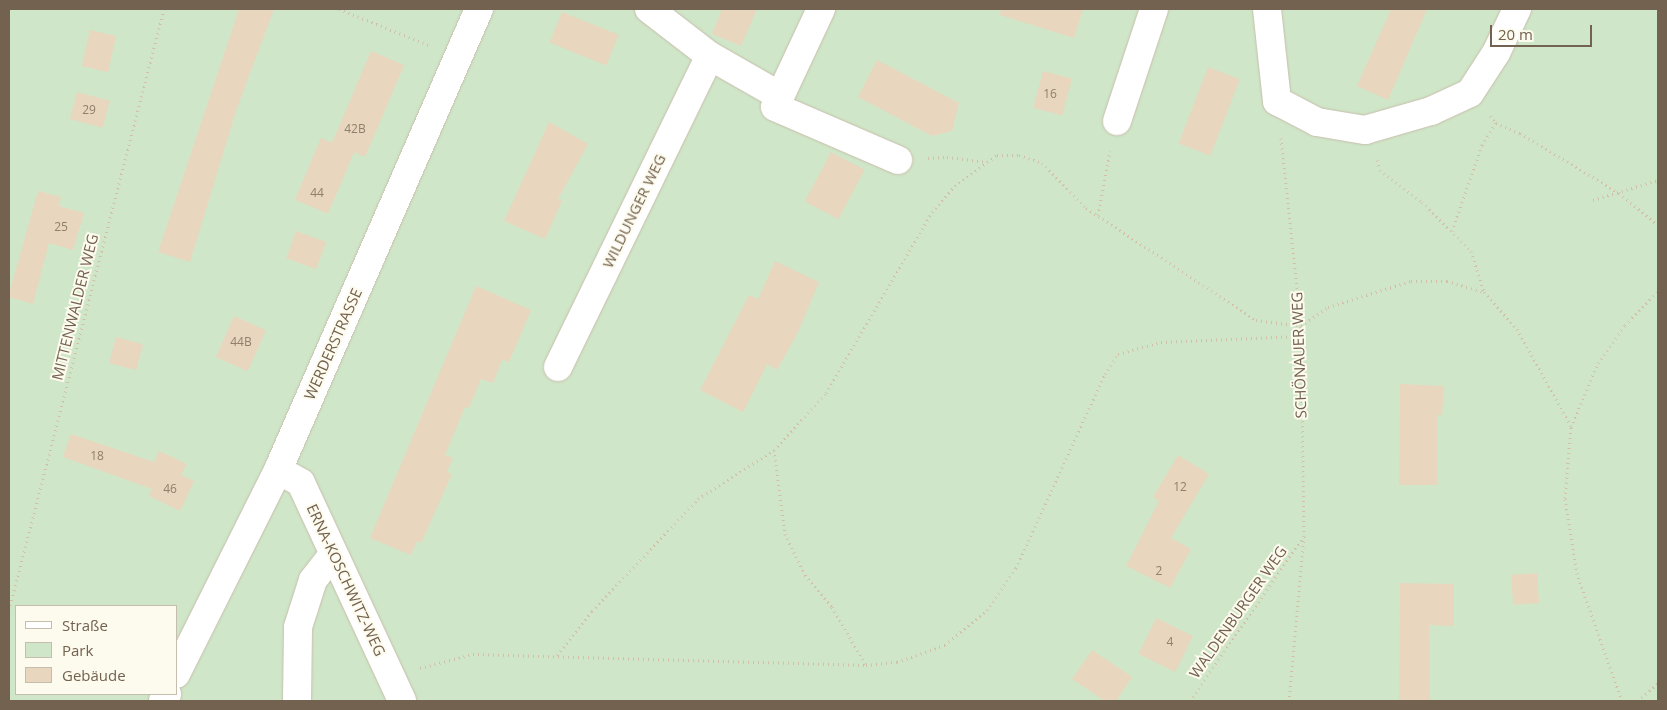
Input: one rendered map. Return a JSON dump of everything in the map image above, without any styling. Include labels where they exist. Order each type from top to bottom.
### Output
[{"type":"street","name":"WERDERSTRASSE","points":[[178,670],[278,470],[479,9]]},
{"type":"street","points":[[649,9],[710,56],[778,102],[898,160]]},
{"type":"street","points":[[778,102],[821,9]]},
{"type":"street","points":[[1117,121],[1154,9]]},
{"type":"street","points":[[1267,9],[1277,100],[1317,122],[1365,130],[1431,111],[1470,94],[1496,53],[1517,9]]},
{"type":"street","name":"WILDUNGER WEG","points":[[558,367],[710,56]]},
{"type":"street","name":"ERNA-KOSCHWITZ-WEG","points":[[278,470],[301,483],[402,701]]},
{"type":"street","points":[[297,701],[298,627],[313,580],[333,554]]},
{"type":"path","name":"MITTENWALDER WEG","points":[[9,610],[164,9]]},
{"type":"path","points":[[339,9],[458,57]]},
{"type":"path","points":[[1470,94],[1496,123],[1520,133],[1619,193],[1658,225]]},
{"type":"path","name":"SCHÖNAUER WEG","points":[[1277,100],[1301,326],[1304,536],[1289,701]]},
{"type":"path","points":[[1098,215],[1117,121]]},
{"type":"path","points":[[1452,231],[1482,145],[1496,123]]},
{"type":"path","points":[[1365,130],[1380,170],[1422,202],[1471,251],[1484,292],[1516,329],[1571,427]]},
{"type":"path","points":[[557,655],[592,612],[698,499],[774,450],[826,393],[932,212],[955,186],[997,154],[1019,155],[1042,163],[1086,208],[1256,320],[1301,326],[1328,307],[1411,282],[1448,281],[1484,292]]},
{"type":"path","points":[[898,160],[947,157],[986,162]]},
{"type":"path","points":[[1593,200],[1658,180]]},
{"type":"path","points":[[1622,701],[1577,574],[1565,498],[1571,427],[1598,363],[1625,326],[1658,291]]},
{"type":"path","points":[[389,675],[473,654],[866,665],[898,662],[945,645],[987,610],[1016,568],[1105,374],[1118,354],[1161,342],[1300,336]]},
{"type":"path","points":[[774,450],[785,534],[805,575],[832,607],[866,665]]},
{"type":"path","name":"WALDENBURGER WEG","points":[[1190,701],[1304,536]]},
{"type":"path","points":[[1638,701],[1658,683]]},
{"type":"green space","points":[[9,9],[1658,9],[1658,701],[9,701]]},
{"type":"building","points":[[239,9],[274,9],[236,111],[190,262],[158,252]]},
{"type":"building","points":[[722,9],[757,9],[741,46],[712,34]]},
{"type":"building","points":[[1001,9],[1083,9],[1074,38],[1000,15]]},
{"type":"building","points":[[1391,9],[1427,9],[1388,100],[1357,86]]},
{"type":"building","points":[[562,12],[619,35],[606,65],[550,43]]},
{"type":"building","points":[[90,30],[116,36],[108,72],[82,66]]},
{"type":"building","points":[[371,51],[404,65],[365,157],[332,143]]},
{"type":"building","points":[[877,60],[959,103],[952,131],[932,136],[858,97]]},
{"type":"building","points":[[1208,67],[1240,79],[1210,156],[1179,144]]},
{"type":"building","points":[[1043,71],[1072,79],[1062,115],[1033,108]]},
{"type":"building","points":[[77,92],[110,101],[103,128],[70,119]]},
{"type":"building","points":[[549,122],[588,144],[558,199],[562,201],[545,239],[504,221]]},
{"type":"building","points":[[321,138],[354,152],[328,214],[295,200]]},
{"type":"building","points":[[831,152],[865,170],[838,219],[805,201]]},
{"type":"building","points":[[38,191],[61,197],[59,206],[84,213],[73,250],[49,243],[33,304],[9,297],[9,294]]},
{"type":"building","points":[[296,231],[326,242],[316,269],[286,258]]},
{"type":"building","points":[[775,261],[819,282],[798,332],[777,370],[767,364],[743,412],[700,390],[749,295],[758,299]]},
{"type":"building","points":[[476,286],[531,310],[509,362],[502,360],[493,383],[481,379],[469,408],[465,407],[445,455],[453,458],[447,472],[452,474],[421,543],[417,541],[411,555],[370,538]]},
{"type":"building","points":[[234,316],[266,330],[248,371],[216,357]]},
{"type":"building","points":[[116,337],[143,344],[136,370],[109,363]]},
{"type":"building","points":[[1400,384],[1444,386],[1442,415],[1437,415],[1437,485],[1399,485]]},
{"type":"building","points":[[71,434],[154,462],[159,451],[187,464],[181,475],[194,481],[180,511],[149,496],[152,489],[63,457]]},
{"type":"building","points":[[1178,455],[1209,474],[1171,538],[1191,549],[1170,588],[1126,566],[1159,501],[1153,497]]},
{"type":"building","points":[[1537,573],[1539,603],[1513,605],[1511,575]]},
{"type":"building","points":[[1400,583],[1454,584],[1454,626],[1429,625],[1430,701],[1399,701]]},
{"type":"building","points":[[1156,618],[1193,636],[1175,672],[1138,654]]},
{"type":"building","points":[[1092,650],[1132,677],[1116,701],[1105,701],[1072,679]]}]
